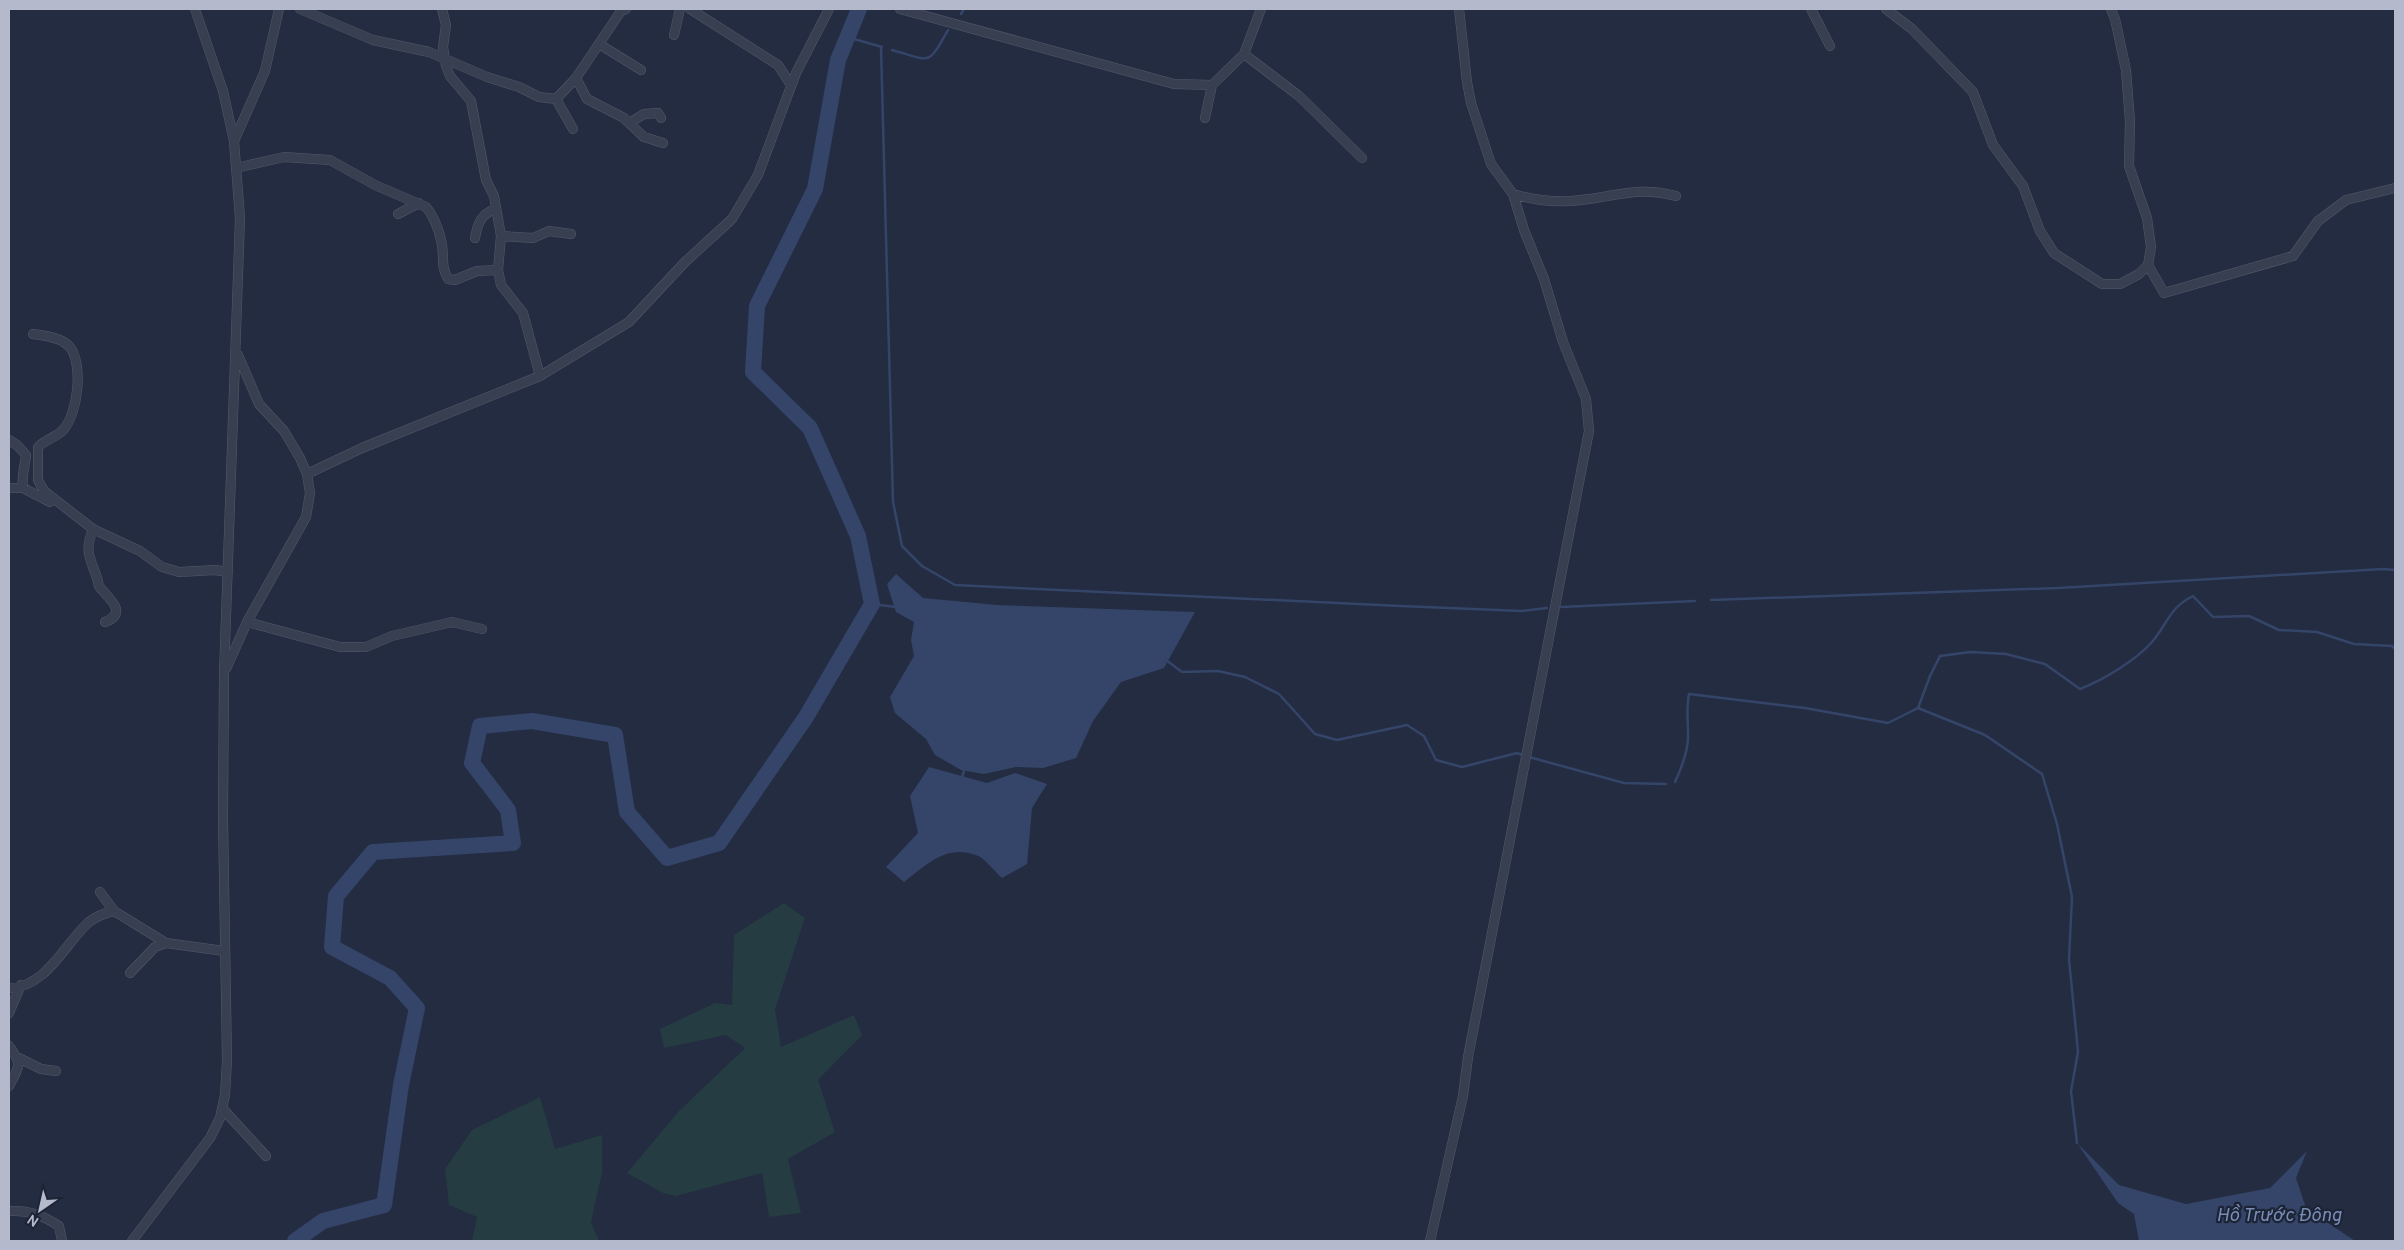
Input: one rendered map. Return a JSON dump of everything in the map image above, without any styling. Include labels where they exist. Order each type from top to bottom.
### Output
[{"type":"street","points":[[132,1241],[210,1138],[222,1108],[227,1060],[224,951],[224,674],[240,218],[234,141],[223,91],[195,9]]},
{"type":"street","points":[[234,141],[265,71],[279,9]]},
{"type":"street","points":[[300,9],[374,40],[417,48],[487,77],[519,87],[539,97],[556,99]]},
{"type":"street","points":[[442,9],[446,25],[445,58],[450,76],[467,94],[474,110],[486,180],[494,196],[501,236],[498,270],[501,285],[523,313],[540,376]]},
{"type":"street","points":[[556,99],[576,78],[621,11],[626,9]]},
{"type":"street","points":[[674,35],[680,9]]},
{"type":"street","points":[[690,9],[778,65],[791,85]]},
{"type":"street","points":[[307,474],[362,448],[540,376],[629,322],[685,262],[732,219],[758,175],[791,85],[829,9]]},
{"type":"street","points":[[900,9],[1174,84],[1212,85]]},
{"type":"street","points":[[1205,118],[1212,85],[1244,54],[1261,9]]},
{"type":"street","points":[[1430,1241],[1463,1096],[1468,1056],[1589,431],[1586,399],[1563,342],[1544,279],[1524,230],[1513,194],[1491,164],[1472,104],[1466,82],[1459,9]]},
{"type":"street","points":[[1811,9],[1830,46]]},
{"type":"street","points":[[1886,9],[1912,29],[1973,92],[1993,145],[2023,186],[2040,231],[2054,253],[2102,284],[2120,284],[2139,274],[2148,265],[2151,247],[2147,218],[2129,166],[2130,121],[2126,70],[2111,9]]},
{"type":"street","points":[[599,44],[641,70]]},
{"type":"street","points":[[1244,54],[1299,96],[1362,158]]},
{"type":"street","points":[[576,78],[587,99],[629,123],[644,137],[663,143]]},
{"type":"street","points":[[556,99],[573,129]]},
{"type":"street","points":[[629,123],[651,112],[658,113],[661,118]]},
{"type":"street","points":[[236,168],[284,157],[330,160],[375,185],[419,203],[431,212],[441,241],[443,272],[448,279],[455,280],[477,271],[498,270]]},
{"type":"street","points":[[2148,265],[2164,293],[2294,256],[2318,221],[2346,200],[2395,188]]},
{"type":"street","points":[[1513,194],[1535,201],[1552,202],[1581,200],[1639,190],[1658,191],[1676,196]]},
{"type":"street","points":[[398,214],[419,203]]},
{"type":"street","points":[[475,238],[479,220],[485,213],[496,208]]},
{"type":"street","points":[[501,236],[533,238],[550,231],[572,234]]},
{"type":"street","points":[[33,334],[57,338],[68,345],[75,354],[78,368],[71,419],[62,432],[47,438],[38,447],[36,465],[38,480],[44,491],[93,529],[140,551],[162,567],[179,572],[215,570],[228,572]]},
{"type":"street","points":[[224,674],[247,622],[306,517],[310,493],[307,474],[284,431],[259,404],[236,351]]},
{"type":"street","points":[[9,440],[18,445],[26,455],[25,466],[21,474],[23,488]]},
{"type":"street","points":[[9,488],[23,488],[77,515]]},
{"type":"street","points":[[93,529],[87,542],[88,555],[99,586],[109,595],[115,605],[115,612],[110,620],[105,622]]},
{"type":"street","points":[[247,622],[340,647],[366,646],[392,636],[452,622],[482,629]]},
{"type":"street","points":[[100,892],[114,910],[166,943],[224,951]]},
{"type":"street","points":[[9,988],[21,985],[40,976],[90,922],[114,910]]},
{"type":"street","points":[[130,973],[155,947],[166,943]]},
{"type":"street","points":[[9,1013],[21,985]]},
{"type":"street","points":[[9,1046],[19,1058],[34,1066],[56,1071]]},
{"type":"street","points":[[9,1086],[20,1064],[19,1058]]},
{"type":"street","points":[[222,1108],[266,1156]]},
{"type":"street","points":[[9,1211],[26,1210],[43,1216],[59,1226],[62,1241]]},
{"type":"green space","points":[[784,903],[805,918],[775,1009],[781,1047],[854,1015],[862,1035],[818,1080],[835,1132],[788,1159],[801,1213],[769,1217],[762,1173],[676,1196],[663,1193],[627,1173],[679,1111],[745,1048],[726,1035],[664,1048],[660,1029],[715,1003],[732,1005],[734,935]]},
{"type":"green space","points":[[540,1097],[555,1149],[602,1135],[602,1173],[591,1222],[599,1241],[472,1241],[477,1217],[449,1205],[445,1169],[472,1130]]},
{"type":"water","points":[[896,574],[923,598],[997,605],[1195,612],[1164,668],[1121,682],[1093,721],[1076,758],[1043,768],[1016,767],[984,774],[961,770],[935,755],[926,739],[895,713],[890,697],[914,656],[911,640],[914,622],[896,612],[887,584]]},
{"type":"water","points":[[929,767],[987,783],[1015,773],[1047,784],[1032,808],[1027,864],[1002,878],[976,855],[955,852],[937,858],[904,882],[886,867],[918,833],[910,796]]},
{"type":"water","name":"Hồ Trước Đông","points":[[2077,1143],[2119,1185],[2186,1204],[2270,1188],[2307,1151],[2296,1178],[2306,1208],[2355,1241],[2139,1241],[2134,1214],[2118,1203]]},
{"type":"waterway","points":[[295,1241],[323,1221],[384,1205],[401,1085],[417,1008],[390,978],[332,947],[336,896],[373,852],[513,843],[508,810],[472,763],[480,726],[532,721],[615,735],[627,812],[667,858],[719,843],[806,717],[872,604],[858,536],[810,428],[753,372],[757,306],[815,189],[838,60],[859,9]]},
{"type":"waterway","points":[[961,14],[964,9]]},
{"type":"waterway","points":[[892,50],[915,57],[927,58],[936,50],[948,30]]},
{"type":"waterway","points":[[847,37],[882,47]]},
{"type":"waterway","points":[[881,47],[893,502],[902,546],[922,566],[955,585],[1522,611],[1547,608]]},
{"type":"waterway","points":[[1711,600],[2058,588],[2383,569],[2395,570]]},
{"type":"waterway","points":[[1675,782],[1687,746],[1689,694],[1805,708],[1888,723],[1918,708],[1940,656],[1970,652],[2006,654],[2045,664],[2080,689],[2099,681],[2137,656],[2152,642],[2174,611],[2193,596],[2213,617],[2249,616],[2279,630],[2317,632],[2354,644],[2392,646],[2395,649]]},
{"type":"waterway","points":[[1561,607],[1695,601]]},
{"type":"waterway","points":[[872,604],[896,607]]},
{"type":"waterway","points":[[1166,660],[1182,672],[1218,671],[1245,677],[1279,694],[1315,734],[1337,740],[1407,725],[1424,736],[1436,760],[1462,767],[1517,753],[1523,755]]},
{"type":"waterway","points":[[1918,708],[1985,735],[2042,774],[2057,824],[2072,897],[2069,959],[2078,1052],[2071,1091],[2077,1143]]},
{"type":"waterway","points":[[1529,757],[1624,783],[1666,784]]},
{"type":"waterway","points":[[962,777],[964,771]]}]
